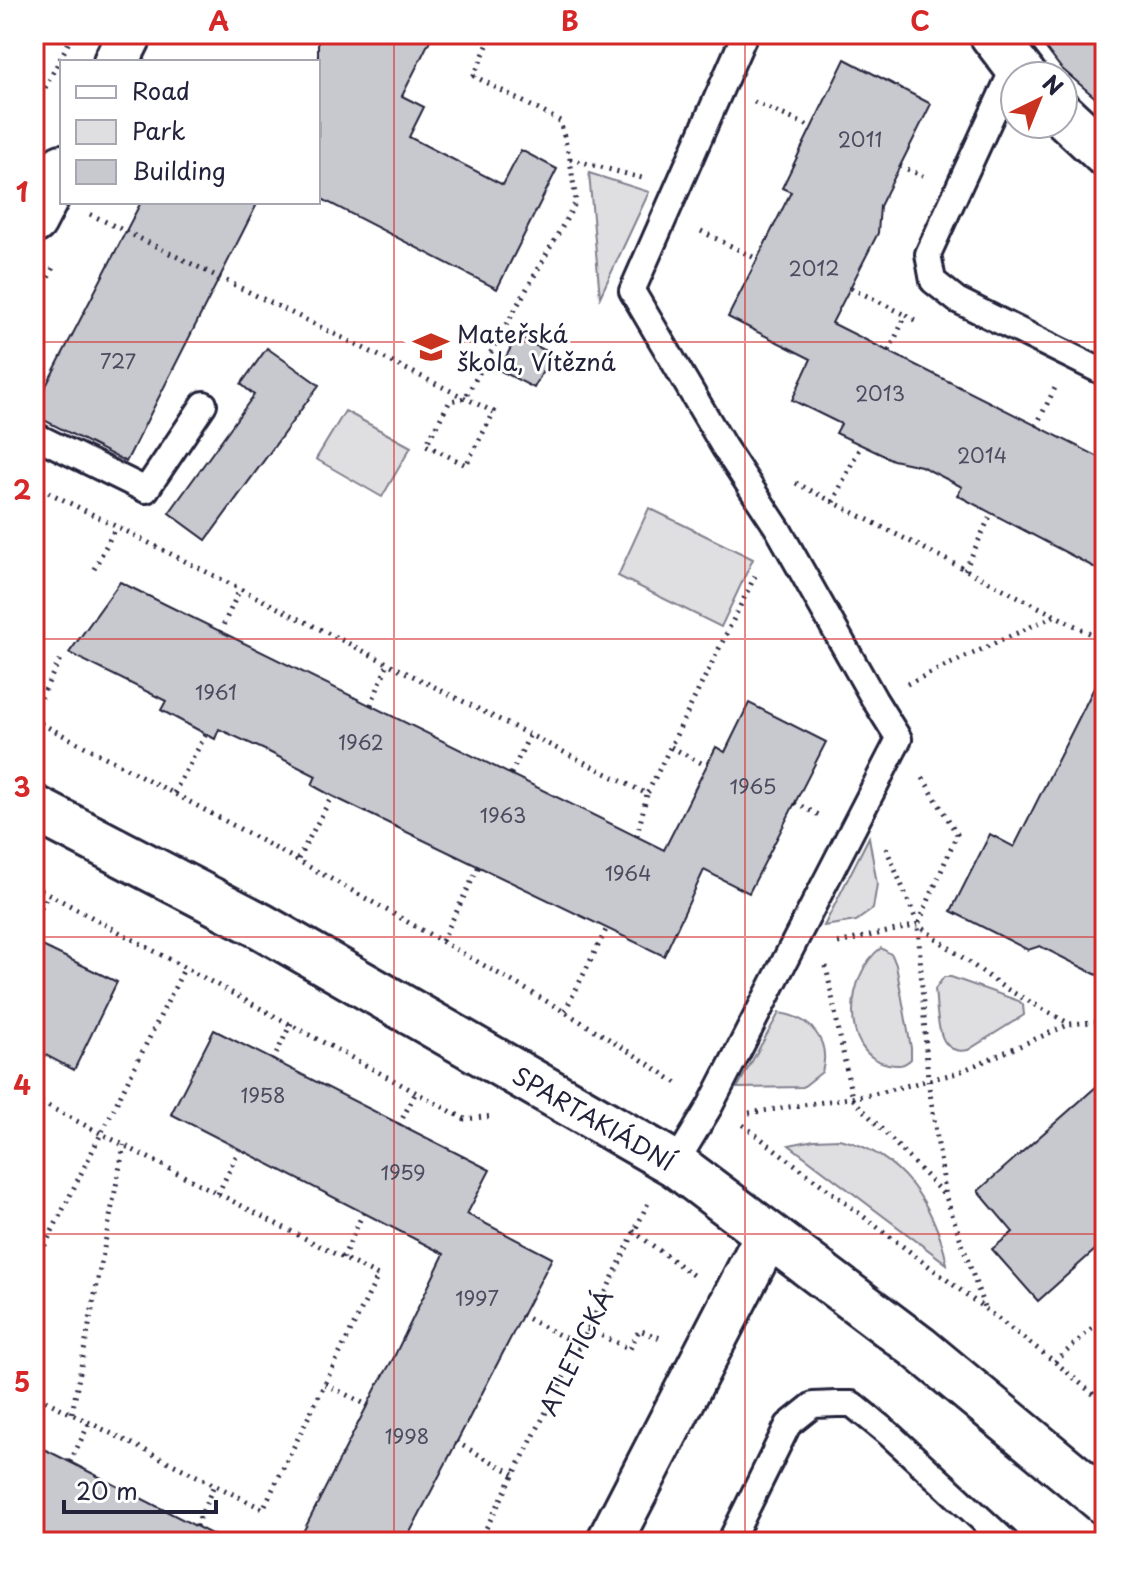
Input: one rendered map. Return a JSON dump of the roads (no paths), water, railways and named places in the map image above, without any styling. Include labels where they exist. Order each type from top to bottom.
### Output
[{"type":"street","points":[[117,60],[130,34]]},
{"type":"street","points":[[1079,130],[1105,154]]},
{"type":"street","points":[[34,221],[60,171]]},
{"type":"street","name":"SPARTAKIÁDNÍ","points":[[34,808],[261,926],[675,1164],[919,1348],[1102,1493]]},
{"type":"street","points":[[609,1542],[768,1234]]},
{"type":"lane","points":[[675,1164],[720,1111],[790,953],[899,739],[778,529],[724,447],[632,291],[745,34]]},
{"type":"lane","points":[[1010,59],[928,254],[933,281],[957,300],[1105,373]]},
{"type":"lane","points":[[34,435],[146,490],[204,404]]},
{"type":"lane","points":[[730,1542],[788,1425],[813,1405],[852,1404],[1006,1542]]},
{"type":"place","name":"Mateřská škola, Vítězná","points":[[431,347]]}]
